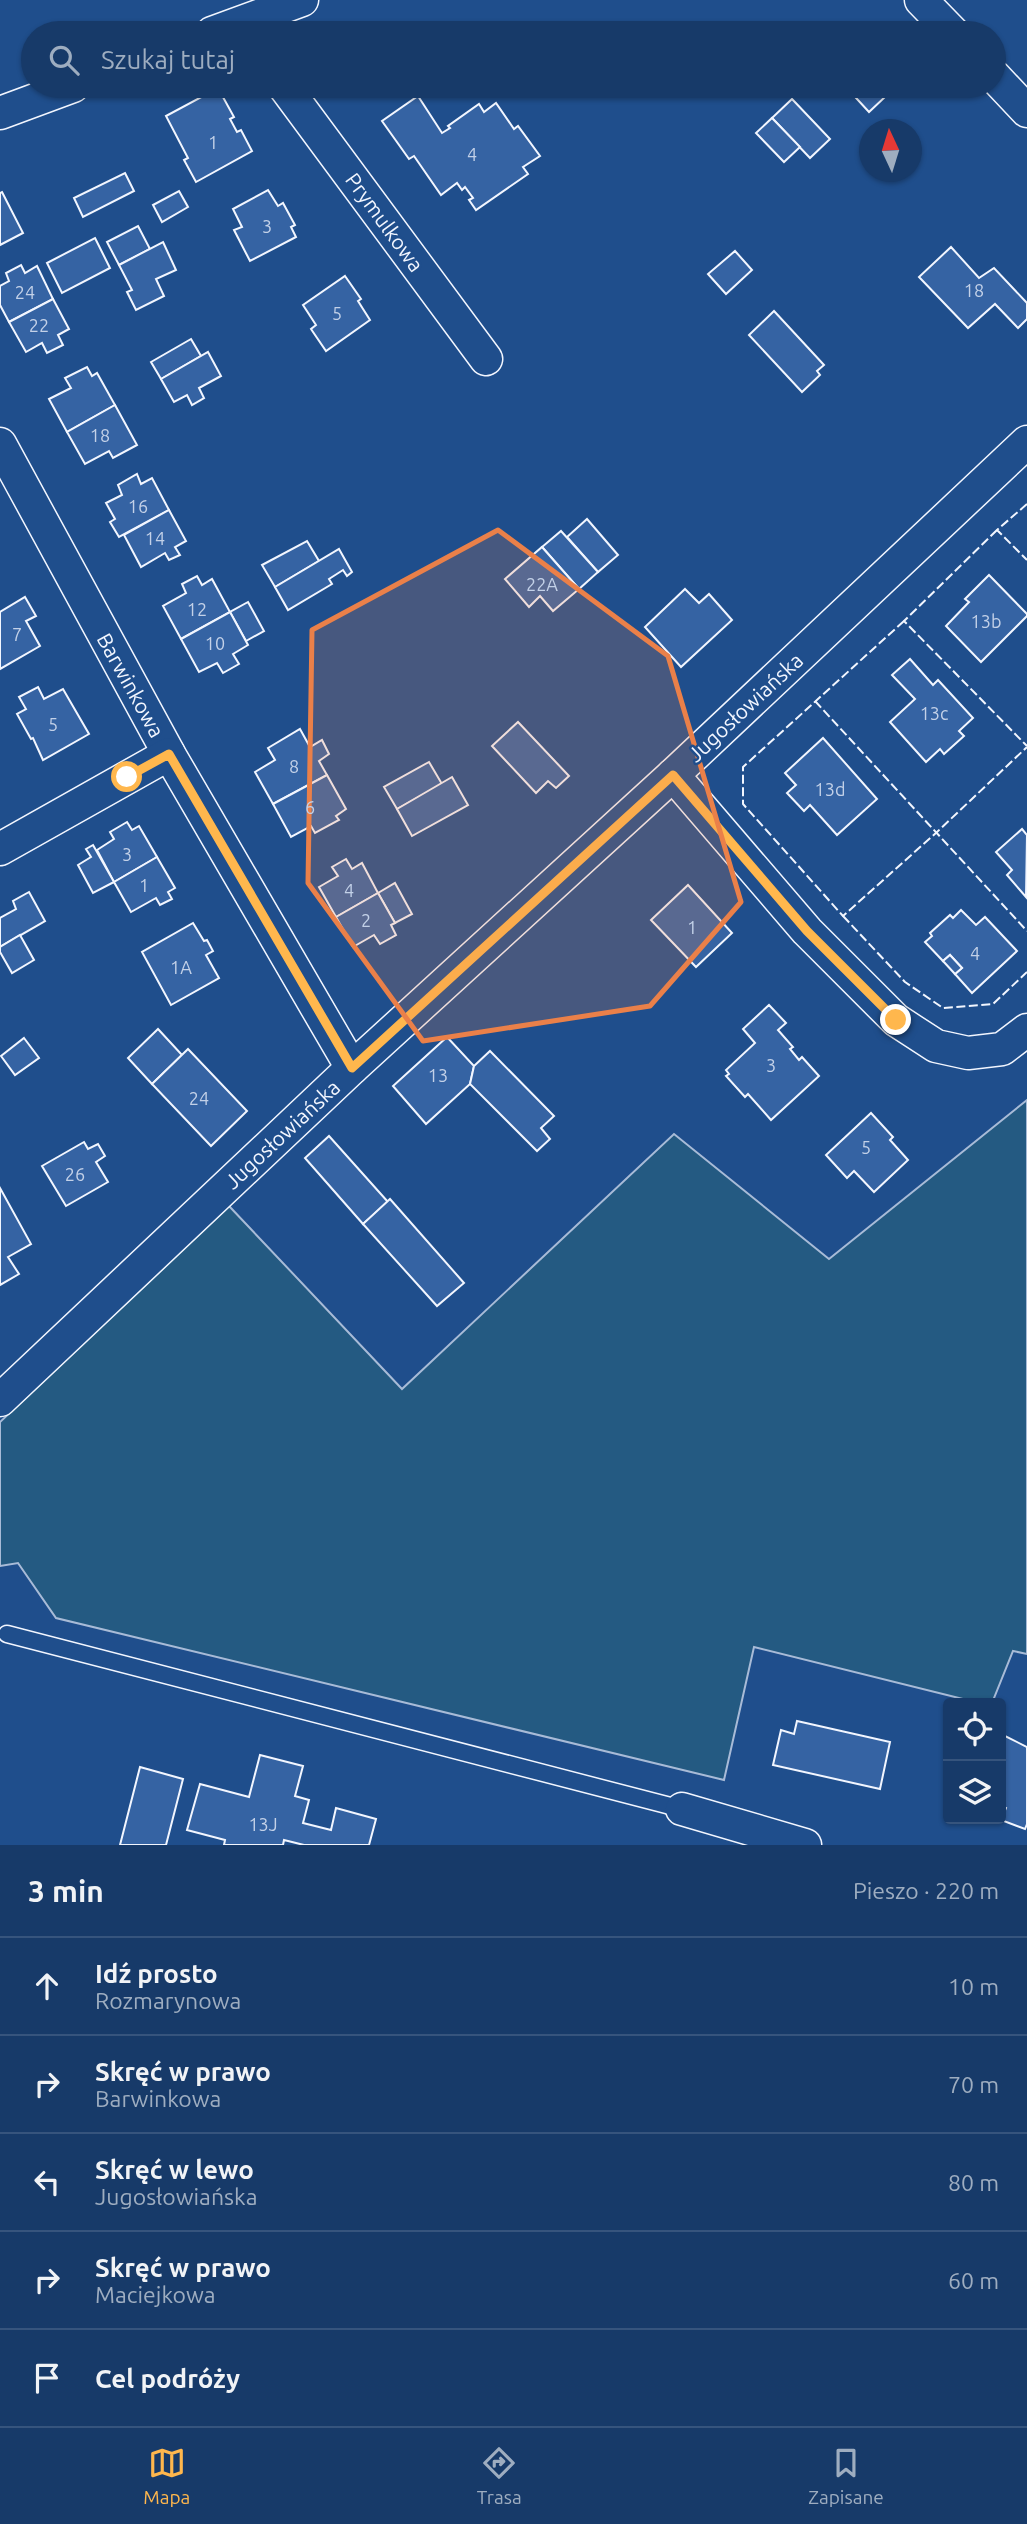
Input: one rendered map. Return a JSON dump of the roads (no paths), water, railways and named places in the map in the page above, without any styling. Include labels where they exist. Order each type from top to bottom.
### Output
[{"type":"street","points":[[259,21],[302,0]]},
{"type":"street","points":[[921,0],[941,21]]},
{"type":"street","points":[[1006,89],[1027,111]]},
{"type":"street","points":[[0,113],[41,98]]},
{"type":"street","name":"Prymulkowa","points":[[293,98],[486,359]]},
{"type":"street","name":"Jugosłowiańska","points":[[0,1400],[352,1068],[673,775],[1027,442]]},
{"type":"street","name":"Barwinkowa","points":[[0,444],[169,754],[352,1068]]},
{"type":"street","points":[[0,849],[169,754]]},
{"type":"street","points":[[673,775],[807,931],[896,1020],[936,1046],[968,1053],[1002,1049],[1027,1030]]},
{"type":"street","points":[[682,1809],[805,1845]]},
{"type":"lane","points":[[7,1634],[682,1809]]}]
